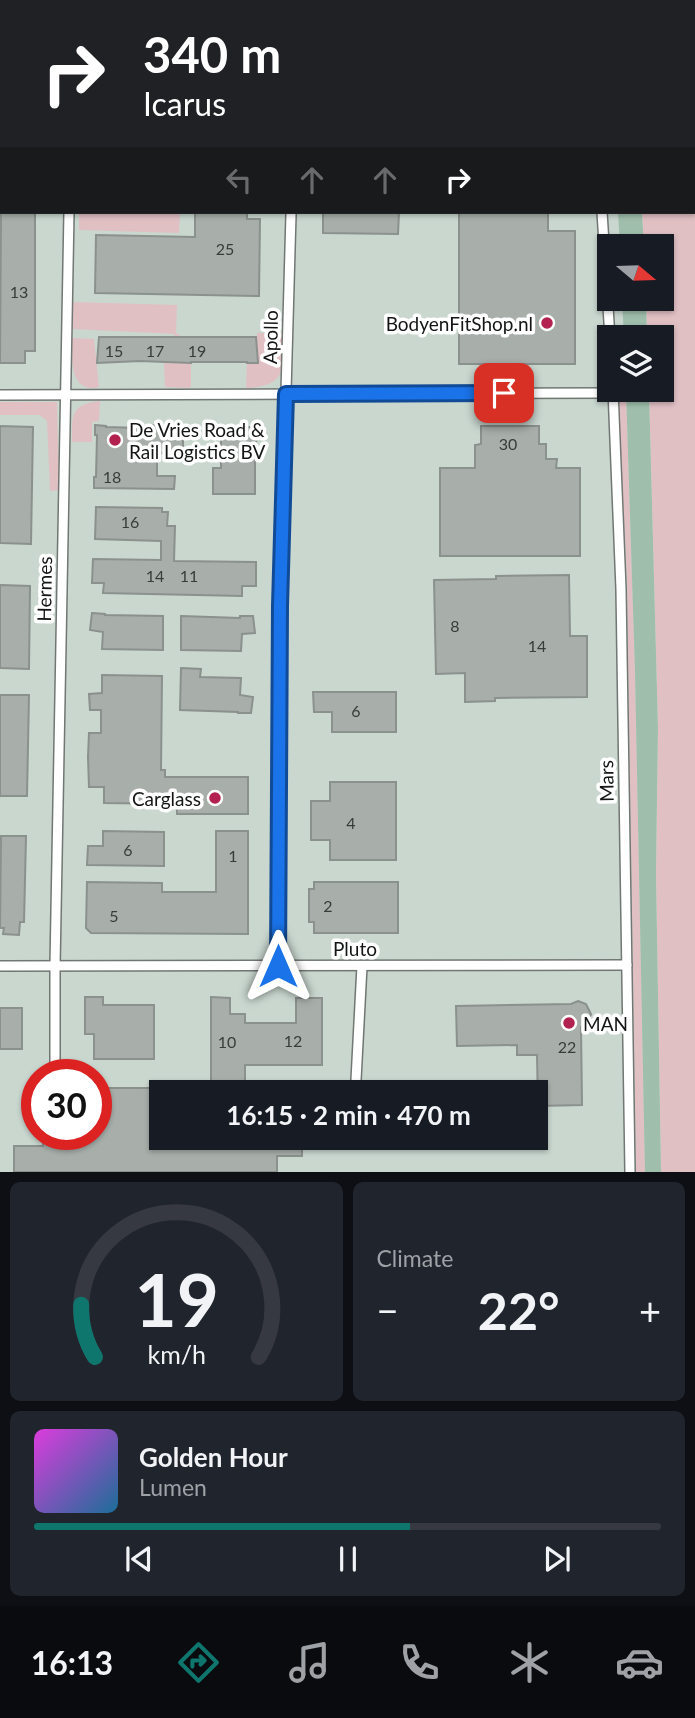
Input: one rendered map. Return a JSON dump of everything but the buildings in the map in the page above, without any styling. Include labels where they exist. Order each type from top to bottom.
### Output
[{"type":"street","name":"Hermes","points":[[55,1059],[69,214]]},
{"type":"street","name":"Apollo","points":[[278,966],[280,606],[291,214]]},
{"type":"street","points":[[602,214],[609,325]]},
{"type":"street","points":[[0,394],[597,392]]},
{"type":"street","name":"Mars","points":[[613,402],[621,589],[629,1172]]},
{"type":"street","name":"Pluto","points":[[0,966],[627,965]]},
{"type":"street","points":[[356,1080],[362,966]]},
{"type":"shaded area","points":[[0,214],[623,214],[625,234],[597,234],[597,312],[629,312],[629,325],[597,325],[597,402],[632,402],[653,1172],[0,1172]]},
{"type":"shaded area","points":[[79,214],[180,214],[179,233],[79,230]]},
{"type":"shaded area","points":[[618,214],[642,214],[643,234],[619,234]]},
{"type":"shaded area","points":[[642,214],[695,214],[695,1172],[661,1172],[656,873],[658,728],[649,402],[674,402],[674,325],[647,325],[646,312],[674,312],[674,234],[643,234]]},
{"type":"shaded area","points":[[72,302],[177,305],[176,333],[182,337],[182,363],[191,363],[191,386],[165,387],[164,363],[172,363],[175,334],[72,329]]},
{"type":"shaded area","points":[[623,312],[646,312],[647,325],[623,325]]},
{"type":"shaded area","points":[[257,333],[283,333],[281,372],[277,379],[270,383],[246,388],[247,363],[257,363]]},
{"type":"shaded area","points":[[72,338],[94,339],[99,387],[89,388],[77,380],[74,373]]},
{"type":"shaded area","points":[[100,401],[99,421],[92,422],[92,442],[72,442],[73,418],[78,408]]},
{"type":"shaded area","points":[[0,402],[57,402],[59,490],[50,491],[47,421],[40,415],[0,415]]},
{"type":"shaded area","points":[[619,402],[626,402],[635,671],[645,1172],[636,1172],[627,584]]},
{"type":"shaded area","points":[[626,402],[649,402],[658,728],[656,873],[661,1172],[645,1172],[635,671]]},
{"type":"place","name":"BodyenFitShop.nl","points":[[547,323]]},
{"type":"place","name":"De Vries Road & Rail Logistics BV","points":[[115,440]]},
{"type":"place","name":"Carglass","points":[[215,798]]},
{"type":"place","name":"MAN","points":[[569,1023]]},
{"type":"route","points":[[278,966],[280,606],[286,394],[504,393]]}]
